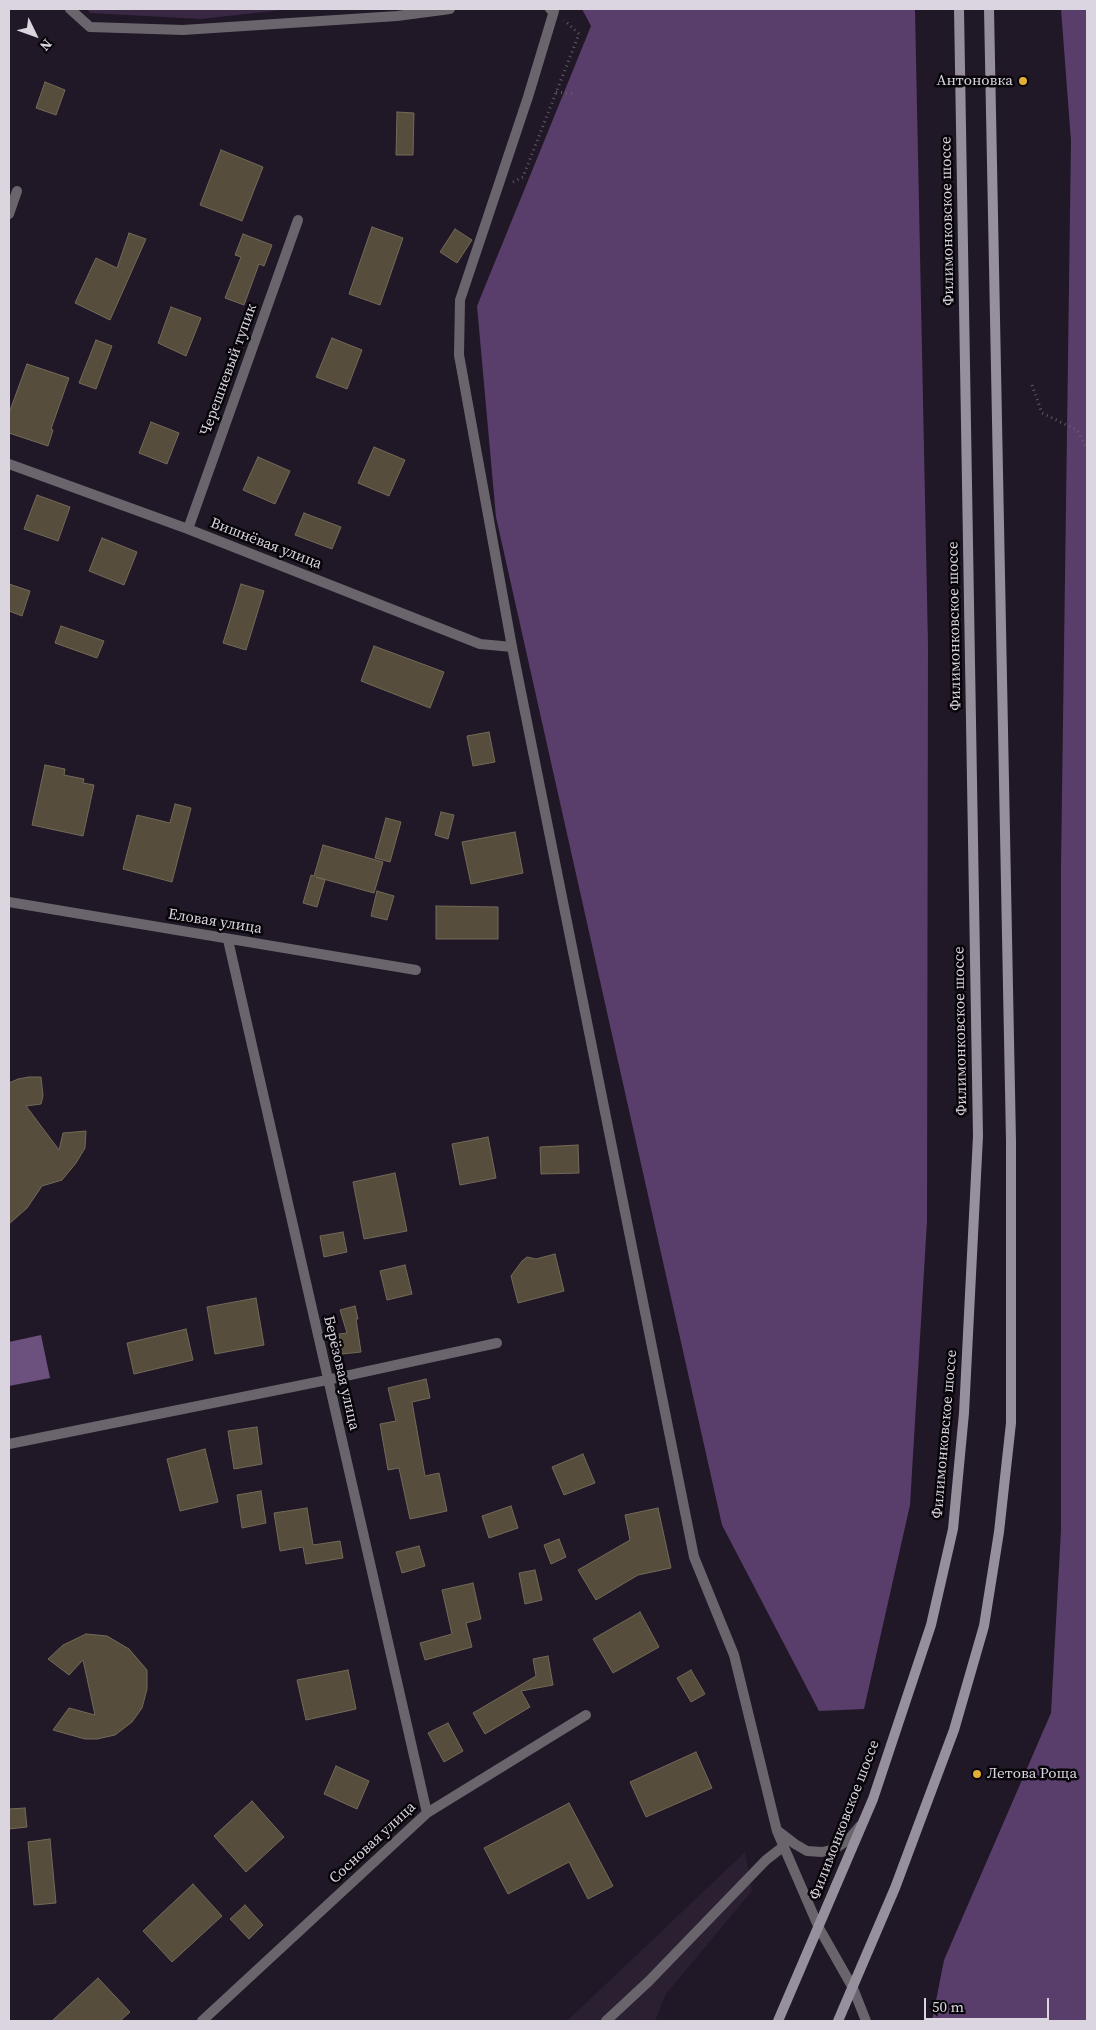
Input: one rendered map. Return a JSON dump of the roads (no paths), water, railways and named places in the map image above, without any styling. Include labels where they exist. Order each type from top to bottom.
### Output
[{"type":"main road","name":"Филимонковское шоссе","points":[[778,2021],[873,1799],[931,1625],[953,1529],[964,1412],[978,1136],[959,9]]},
{"type":"main road","points":[[838,2021],[895,1888],[954,1730],[984,1626],[999,1532],[1011,1423],[1011,1141],[989,9]]},
{"type":"street","points":[[70,9],[90,27],[183,30],[397,16],[450,9]]},
{"type":"street","points":[[553,10],[528,97],[460,300],[459,355],[512,647],[694,1557],[734,1655],[777,1831],[819,1928],[852,1988],[866,2021]]},
{"type":"street","points":[[9,214],[17,191]]},
{"type":"street","name":"Черешневый тупик","points":[[188,529],[298,220]]},
{"type":"street","name":"Вишнёвая улица","points":[[9,464],[188,529],[480,644],[512,647]]},
{"type":"street","name":"Еловая улица","points":[[9,902],[416,970]]},
{"type":"street","name":"Берёзовая улица","points":[[228,940],[427,1813]]},
{"type":"street","points":[[9,1444],[327,1380],[497,1342]]},
{"type":"street","name":"Сосновая улица","points":[[202,2021],[427,1813],[586,1716]]},
{"type":"street","points":[[777,1831],[807,1851],[822,1852],[835,1850],[848,1840],[863,1823]]},
{"type":"street","points":[[606,2021],[649,1981],[766,1860],[784,1846]]},
{"type":"place","name":"Антоновка","points":[[1023,81]]},
{"type":"place","name":"Летова Роща","points":[[977,1774]]}]
